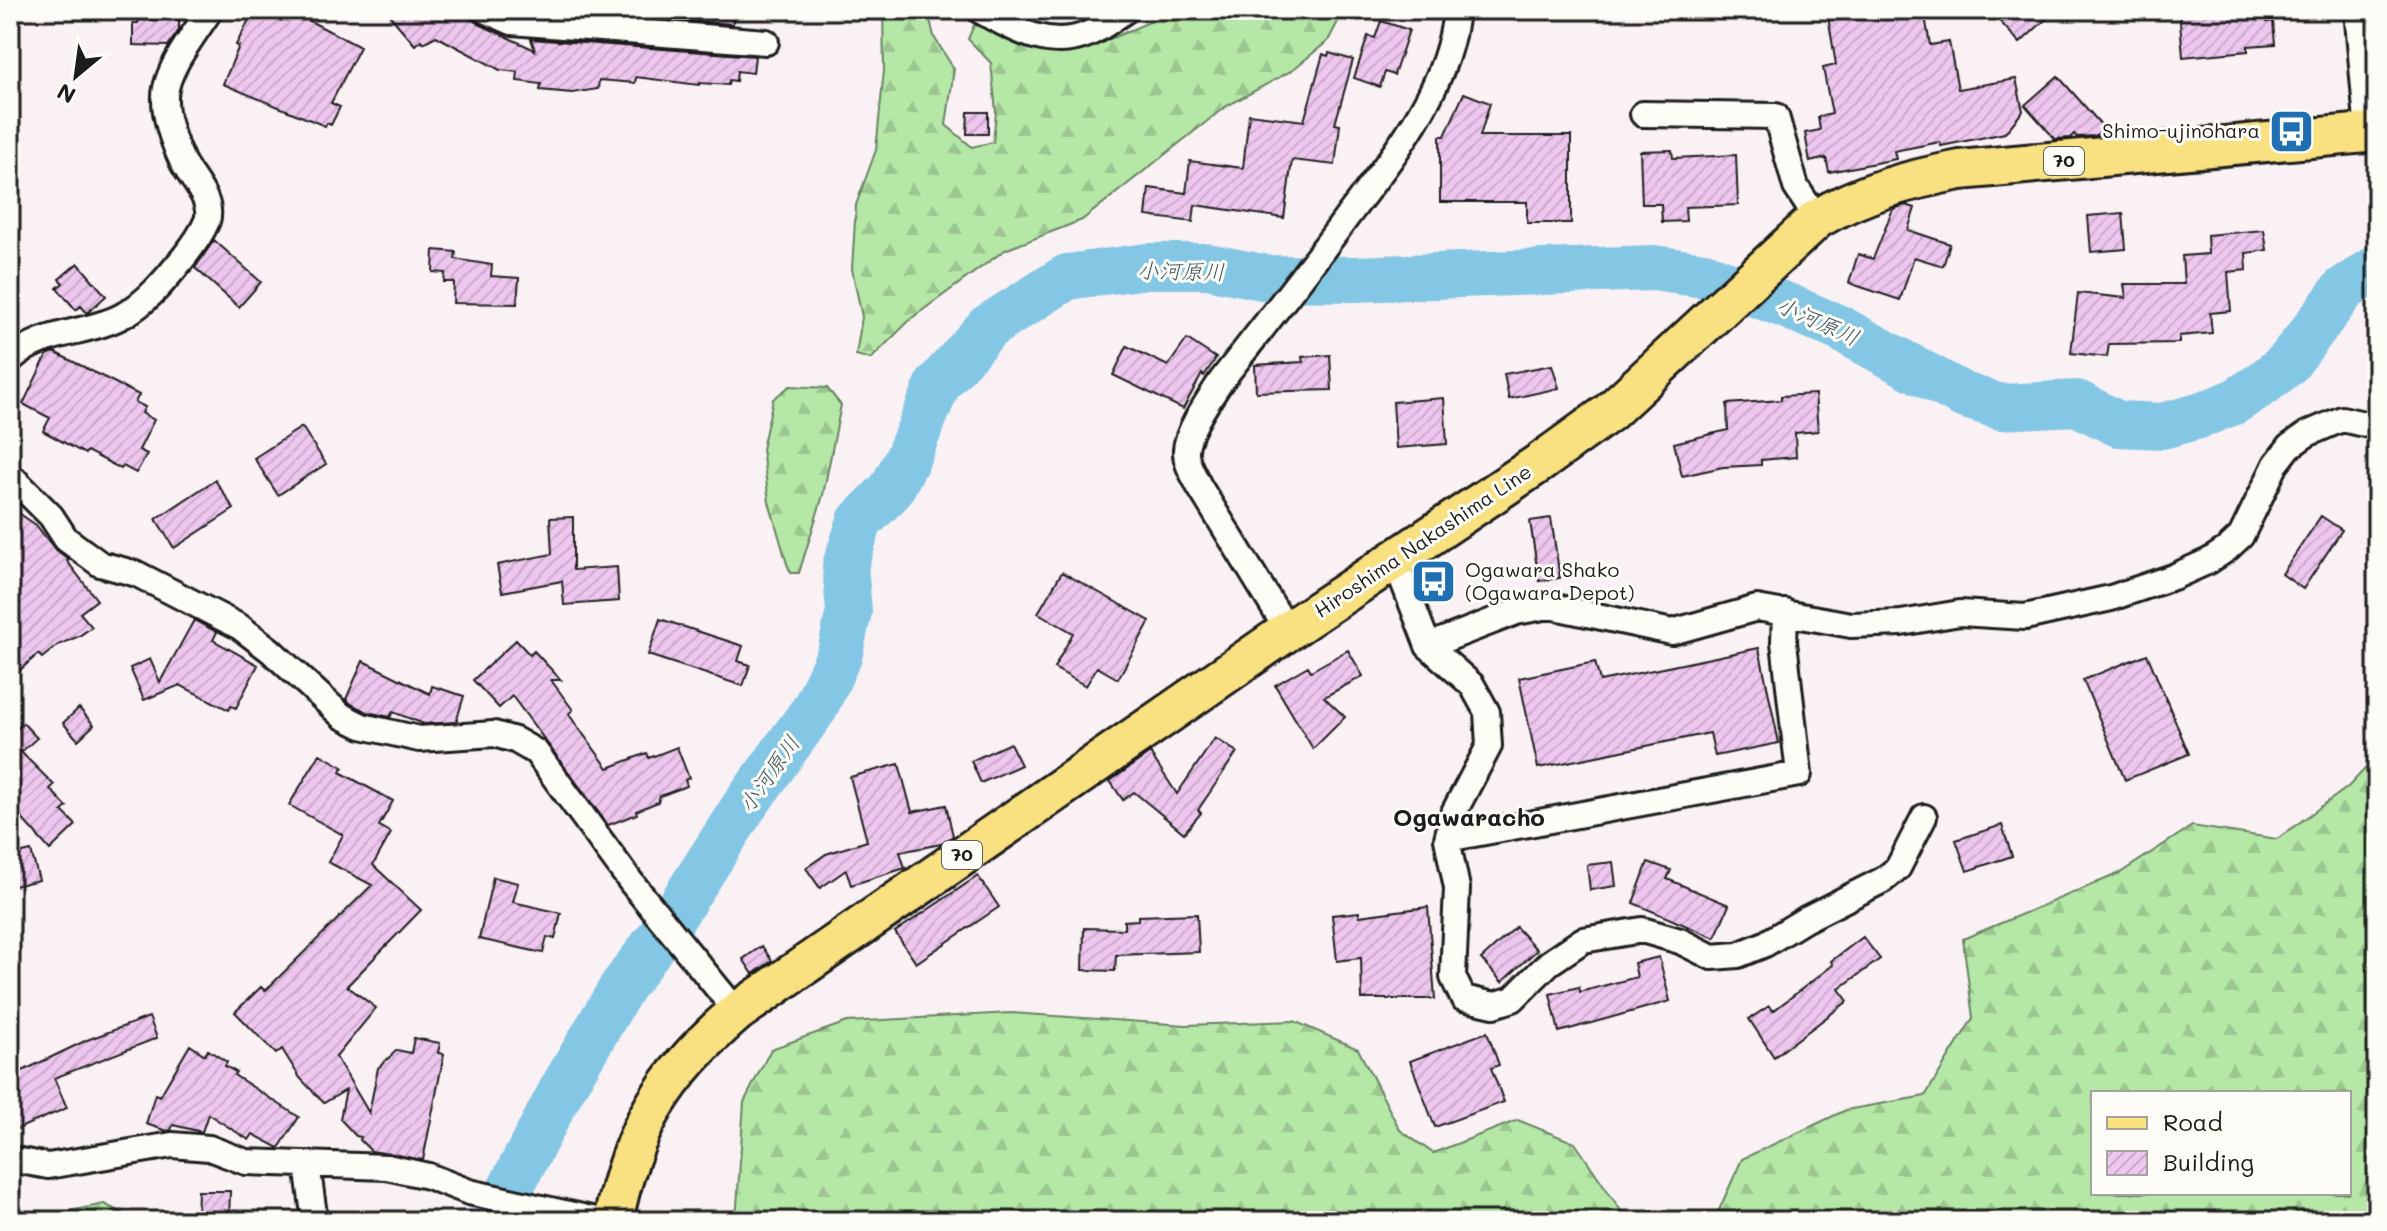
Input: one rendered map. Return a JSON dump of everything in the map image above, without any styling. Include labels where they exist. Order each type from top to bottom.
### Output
[{"type":"main road","name":"Hiroshima Nakashima Line","points":[[613,1221],[622,1179],[651,1109],[678,1070],[706,1039],[737,1012],[1610,412],[1817,219],[1843,204],[1904,181],[1960,170],[2372,132]]},
{"type":"street","points":[[10,360],[45,338],[120,317],[138,306],[184,256],[208,219],[207,206],[182,162],[169,126],[165,94],[171,72],[210,10]]},
{"type":"street","points":[[485,10],[512,22],[550,17],[766,42]]},
{"type":"street","points":[[979,10],[1026,36],[1060,40],[1087,35],[1126,10]]},
{"type":"street","points":[[1288,631],[1199,486],[1188,465],[1185,449],[1196,422],[1221,381],[1403,141],[1437,81],[1455,26],[1456,10]]},
{"type":"street","points":[[2357,10],[2372,132]]},
{"type":"street","points":[[1643,114],[1776,116],[1796,187],[1817,219]]},
{"type":"street","points":[[1428,646],[1516,612],[1550,606],[1672,632],[1757,608],[1851,625],[1901,623],[1960,613],[2025,617],[2111,598],[2173,577],[2227,549],[2241,536],[2276,464],[2290,446],[2307,434],[2342,419],[2377,427]]},
{"type":"street","points":[[10,475],[51,516],[66,539],[100,564],[147,578],[240,627],[289,666],[342,716],[362,726],[419,739],[494,734],[515,740],[536,752],[631,882],[737,1012]]},
{"type":"street","points":[[1395,560],[1428,646],[1472,685],[1487,712],[1489,746],[1453,814],[1447,839],[1457,888],[1453,977],[1463,998],[1494,1005],[1513,999],[1549,963],[1583,940],[1642,930],[1680,941],[1712,957],[1738,955],[1765,944],[1806,919],[1883,880],[1898,868],[1924,817]]},
{"type":"street","points":[[1447,839],[1799,774],[1784,642],[1785,612]]},
{"type":"street","points":[[10,1159],[48,1166],[172,1145],[209,1148],[246,1162],[387,1167],[428,1176],[469,1192],[600,1221]]},
{"type":"street","points":[[307,1165],[315,1221]]},
{"type":"green space","points":[[883,10],[928,10],[934,37],[954,69],[946,125],[972,147],[993,142],[996,112],[991,63],[968,39],[974,25],[1041,47],[1094,46],[1156,19],[1190,10],[1344,10],[1328,41],[1291,71],[1225,107],[1082,220],[1005,250],[912,318],[871,359],[856,355],[862,317],[852,269],[856,205],[876,150],[884,70]]},
{"type":"green space","points":[[790,386],[827,388],[841,405],[823,495],[799,573],[791,573],[787,564],[769,502],[762,449],[773,399]]},
{"type":"green space","points":[[2377,756],[2377,1221],[1714,1221],[1742,1159],[1846,1110],[1925,1096],[1973,1018],[1963,939],[2120,873],[2192,826],[2277,839],[2348,787]]},
{"type":"green space","points":[[1011,1013],[1186,1025],[1294,1021],[1358,1049],[1400,1130],[1433,1153],[1518,1120],[1575,1143],[1628,1221],[736,1221],[744,1102],[771,1049],[847,1022]]},
{"type":"green space","points":[[104,1204],[138,1221],[52,1221],[60,1213]]},
{"type":"building","points":[[254,10],[308,10],[304,18],[360,47],[331,103],[340,107],[331,125],[327,123],[325,126],[223,84],[239,46],[236,45]]},
{"type":"building","points":[[385,10],[457,10],[479,24],[535,50],[531,39],[755,56],[753,73],[737,71],[736,81],[729,80],[728,85],[699,85],[636,77],[635,83],[599,80],[598,89],[572,93],[540,90],[541,84],[517,81],[518,72],[500,70],[436,36],[415,45]]},
{"type":"building","points":[[551,10],[723,10],[734,11],[733,24]]},
{"type":"building","points":[[1827,10],[1924,10],[1930,45],[1949,42],[1958,89],[2016,79],[2023,111],[2005,133],[1941,146],[1940,142],[1894,151],[1896,159],[1829,172],[1826,158],[1810,162],[1805,133],[1820,130],[1818,117],[1832,114],[1823,68],[1836,65]]},
{"type":"building","points":[[1989,10],[2056,10],[2020,43]]},
{"type":"building","points":[[2179,10],[2266,10],[2267,22],[2273,21],[2275,44],[2248,46],[2248,51],[2183,57]]},
{"type":"building","points":[[139,20],[179,20],[179,30],[168,46],[133,45],[133,23]]},
{"type":"building","points":[[1381,21],[1409,30],[1394,75],[1385,72],[1380,87],[1354,78],[1368,36],[1375,38]]},
{"type":"building","points":[[1329,53],[1353,60],[1335,124],[1340,125],[1335,165],[1292,160],[1284,218],[1195,205],[1193,222],[1146,216],[1149,188],[1186,193],[1190,161],[1243,168],[1249,114],[1304,121],[1323,54],[1328,56]]},
{"type":"building","points":[[2058,76],[2104,128],[2095,136],[2077,137],[2074,134],[2070,138],[2055,139],[2025,105]]},
{"type":"building","points":[[1464,93],[1490,103],[1480,136],[1571,136],[1571,223],[1527,223],[1527,202],[1440,202],[1440,136],[1445,136]]},
{"type":"building","points":[[968,112],[988,112],[988,134],[967,134]]},
{"type":"building","points":[[1672,150],[1673,158],[1736,155],[1738,205],[1685,207],[1686,221],[1662,222],[1661,204],[1642,204],[1640,151]]},
{"type":"building","points":[[1906,205],[1915,208],[1908,230],[1950,244],[1943,266],[1914,257],[1900,300],[1849,283],[1858,254],[1873,259],[1893,209]]},
{"type":"building","points":[[2123,213],[2126,249],[2091,252],[2088,216]]},
{"type":"building","points":[[2264,230],[2267,250],[2246,253],[2247,270],[2228,272],[2231,311],[2210,313],[2212,333],[2179,336],[2179,343],[2109,344],[2107,357],[2071,353],[2078,293],[2126,298],[2124,284],[2184,284],[2182,256],[2208,254],[2207,235]]},
{"type":"building","points":[[214,240],[261,282],[239,307],[195,268]]},
{"type":"building","points":[[434,250],[456,252],[455,259],[492,265],[491,276],[519,278],[517,304],[453,303],[454,282],[444,282],[445,273],[433,272]]},
{"type":"building","points":[[78,263],[106,296],[87,313],[81,306],[76,310],[57,288],[63,283],[59,279]]},
{"type":"building","points":[[1187,339],[1216,358],[1204,376],[1202,374],[1183,409],[1113,375],[1127,346],[1168,366]]},
{"type":"building","points":[[54,352],[139,395],[135,402],[145,407],[142,413],[154,420],[139,450],[147,454],[136,473],[123,466],[121,469],[87,451],[85,454],[43,431],[50,418],[23,404],[47,355]]},
{"type":"building","points":[[1330,355],[1332,390],[1256,392],[1255,365],[1303,362],[1302,357]]},
{"type":"building","points":[[1552,365],[1559,388],[1509,399],[1504,374]]},
{"type":"building","points":[[1815,394],[1818,431],[1795,433],[1796,457],[1761,460],[1761,465],[1723,467],[1682,476],[1674,443],[1728,430],[1727,404]]},
{"type":"building","points":[[1444,398],[1447,444],[1396,448],[1393,402]]},
{"type":"building","points":[[302,427],[326,464],[278,495],[254,458]]},
{"type":"building","points":[[215,480],[234,509],[174,548],[156,519]]},
{"type":"building","points":[[10,507],[36,525],[54,548],[69,560],[97,600],[80,613],[92,627],[58,645],[42,658],[38,654],[10,679]]},
{"type":"building","points":[[2321,516],[2342,530],[2303,589],[2282,574]]},
{"type":"building","points":[[573,517],[573,570],[617,567],[619,601],[564,605],[562,581],[502,592],[497,565],[552,554],[550,518]]},
{"type":"building","points":[[1551,518],[1560,578],[1539,581],[1530,521]]},
{"type":"building","points":[[1062,572],[1150,621],[1118,679],[1097,667],[1086,686],[1054,668],[1073,633],[1038,613]]},
{"type":"building","points":[[660,619],[743,646],[738,661],[750,665],[743,686],[648,655]]},
{"type":"building","points":[[194,620],[217,632],[213,640],[258,665],[236,708],[231,706],[229,710],[180,685],[144,700],[130,668],[150,659],[160,682]]},
{"type":"building","points":[[516,640],[530,655],[534,651],[561,680],[551,680],[573,710],[570,716],[608,768],[647,753],[649,758],[677,747],[689,778],[685,780],[687,786],[660,796],[658,802],[636,811],[637,814],[608,825],[512,696],[499,708],[473,680]]},
{"type":"building","points":[[1759,648],[1779,743],[1715,756],[1710,733],[1538,768],[1519,678],[1595,662],[1600,681]]},
{"type":"building","points":[[1348,650],[1363,676],[1324,697],[1345,717],[1313,749],[1275,685],[1308,666],[1311,671]]},
{"type":"building","points":[[2147,654],[2189,754],[2125,780],[2083,680]]},
{"type":"building","points":[[363,661],[430,694],[432,686],[464,696],[456,722],[424,724],[393,712],[390,717],[367,712],[351,704],[346,699]]},
{"type":"building","points":[[79,708],[94,725],[78,740],[63,723]]},
{"type":"building","points":[[23,723],[37,738],[21,752],[54,785],[50,789],[67,807],[62,811],[76,825],[50,850],[10,805],[10,735]]},
{"type":"building","points":[[1215,738],[1237,752],[1198,810],[1201,813],[1184,833],[1134,792],[1123,800],[1110,781],[1150,753],[1177,794]]},
{"type":"building","points":[[1010,743],[1021,765],[981,783],[971,761]]},
{"type":"building","points":[[320,754],[343,767],[340,772],[393,801],[379,826],[391,833],[373,865],[421,910],[347,986],[376,1008],[336,1057],[369,1113],[378,1068],[397,1050],[411,1053],[414,1038],[440,1043],[438,1053],[444,1054],[423,1160],[371,1151],[360,1140],[361,1137],[356,1136],[340,1119],[346,1090],[324,1103],[300,1078],[282,1049],[276,1054],[235,1012],[261,987],[265,991],[372,885],[328,862],[343,835],[289,805]]},
{"type":"building","points":[[899,764],[912,812],[946,805],[953,836],[941,844],[900,852],[905,868],[851,885],[846,870],[820,888],[806,868],[826,854],[867,841],[850,777]]},
{"type":"building","points":[[2002,825],[2012,856],[1967,871],[1956,840]]},
{"type":"building","points":[[31,851],[39,880],[10,887],[10,856]]},
{"type":"building","points":[[1613,862],[1616,886],[1590,890],[1587,865]]},
{"type":"building","points":[[1648,862],[1671,870],[1667,879],[1729,905],[1715,938],[1633,903]]},
{"type":"building","points":[[978,876],[999,907],[916,963],[895,932]]},
{"type":"building","points":[[493,877],[518,883],[513,902],[561,913],[555,939],[547,937],[543,953],[479,939]]},
{"type":"building","points":[[1428,907],[1435,999],[1362,999],[1361,958],[1337,961],[1332,915],[1359,912],[1359,916]]},
{"type":"building","points":[[1197,914],[1199,952],[1116,955],[1115,971],[1083,970],[1084,928],[1124,929],[1124,921],[1138,920],[1138,916]]},
{"type":"building","points":[[1516,927],[1537,950],[1502,982],[1481,959]]},
{"type":"building","points":[[1863,937],[1880,959],[1839,989],[1848,1001],[1774,1057],[1749,1019],[1769,1006],[1773,1011],[1833,965],[1831,961]]},
{"type":"building","points":[[762,946],[772,961],[753,974],[743,959]]},
{"type":"building","points":[[1659,957],[1670,1001],[1559,1032],[1550,994],[1579,987],[1580,992],[1637,977],[1634,963]]},
{"type":"building","points":[[149,1017],[157,1038],[54,1078],[67,1108],[10,1132],[10,1077],[87,1040]]},
{"type":"building","points":[[1487,1032],[1499,1065],[1491,1068],[1504,1102],[1435,1127],[1410,1061]]},
{"type":"building","points":[[190,1045],[205,1055],[208,1050],[227,1062],[225,1066],[236,1072],[234,1075],[299,1117],[279,1148],[253,1134],[249,1140],[208,1114],[202,1132],[173,1125],[167,1131],[146,1124],[155,1094],[160,1096]]},
{"type":"building","points":[[198,1191],[230,1191],[229,1221],[197,1221]]},
{"type":"waterway","name":"小河原川","points":[[498,1221],[512,1185],[562,1089],[622,987],[666,928],[743,808],[815,708],[840,653],[849,611],[845,566],[860,521],[891,490],[938,384],[988,327],[1067,277],[1147,266],[1207,266],[1267,278],[1354,279],[1653,268],[1704,275],[1787,306],[1839,328],[1963,395],[2001,407],[2077,403],[2118,424],[2162,426],[2234,402],[2262,384],[2288,363],[2344,289],[2377,268]]},
{"type":"place","name":"Shimo-ujinohara","points":[[2291,131]]},
{"type":"place","name":"Ogawara Shako (Ogawara Depot)","points":[[1434,581]]},
{"type":"district","name":"Ogawaracho","points":[[1469,818]]}]
